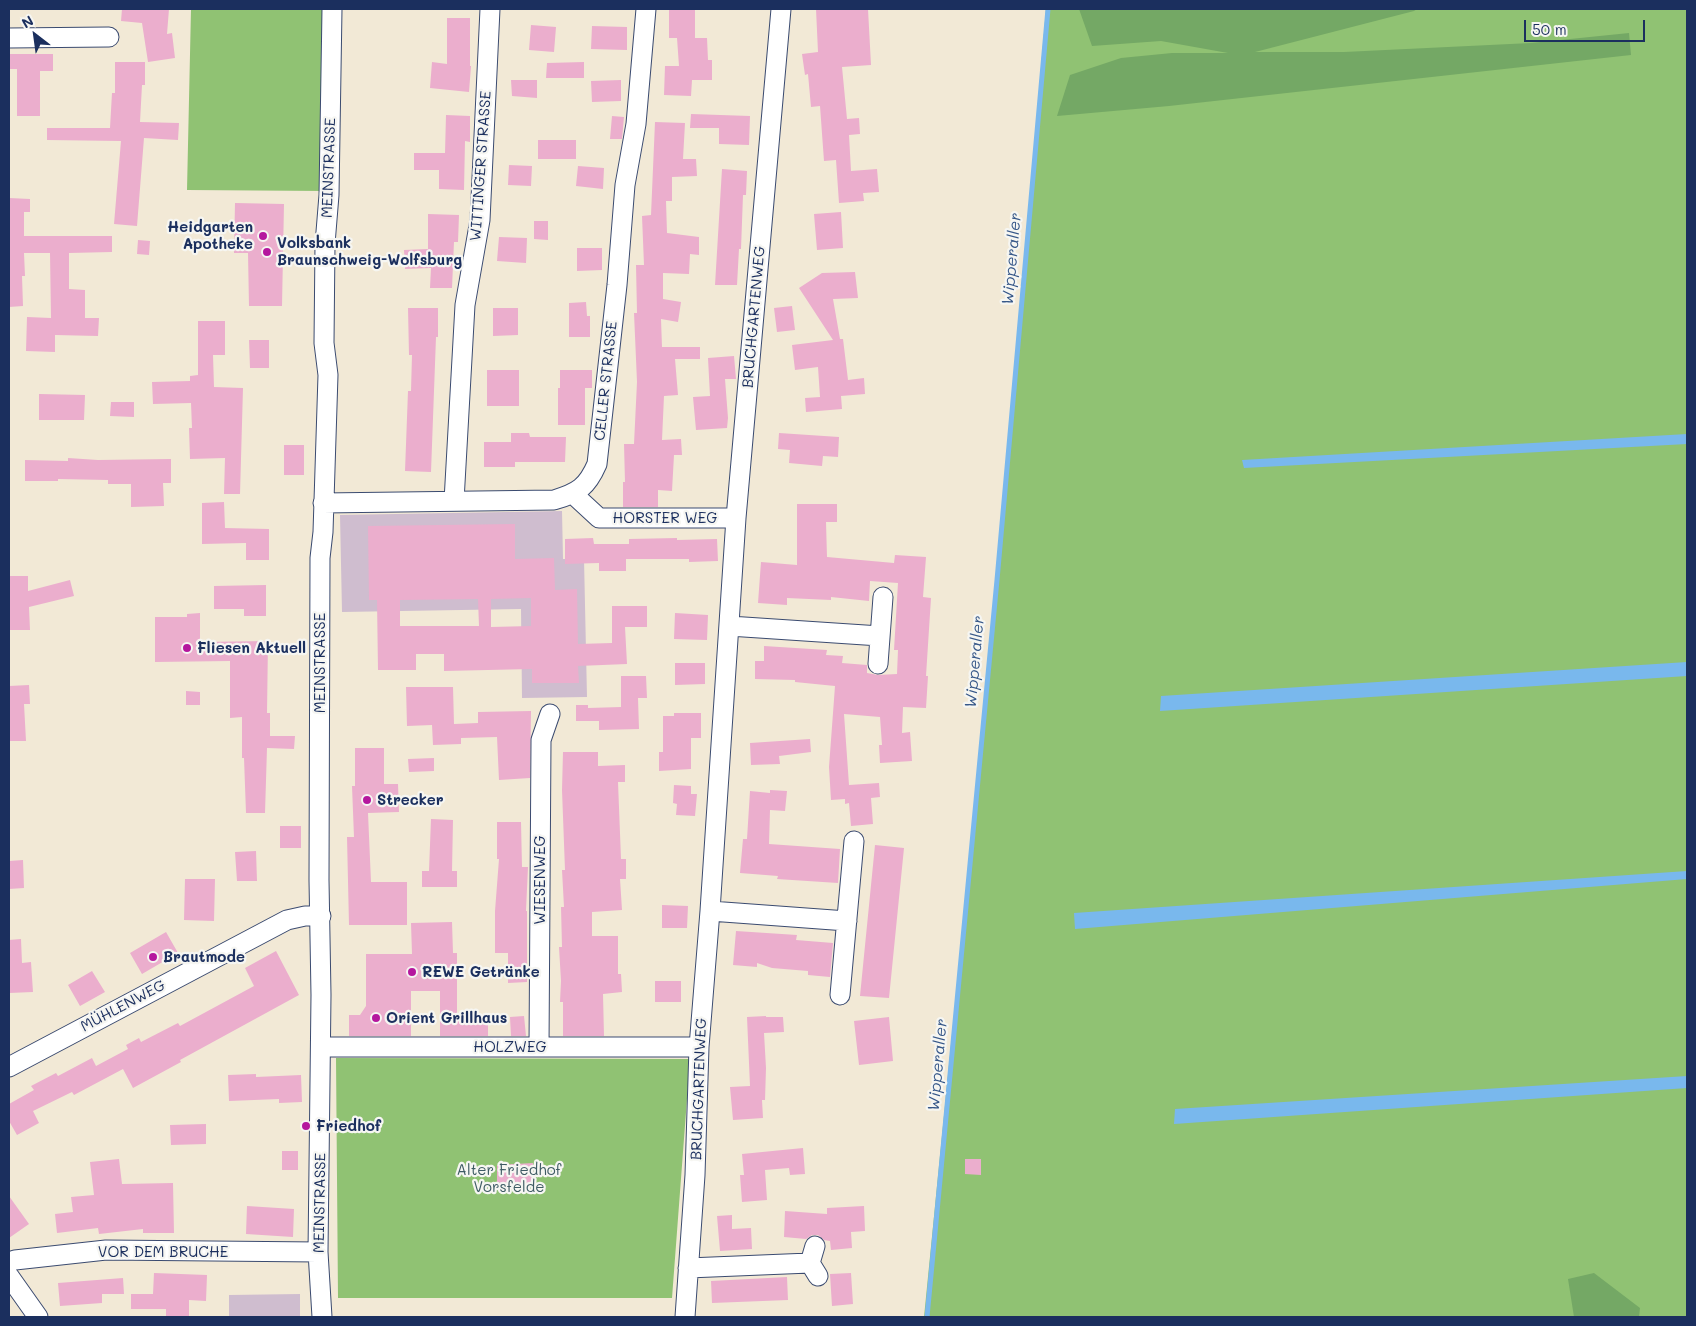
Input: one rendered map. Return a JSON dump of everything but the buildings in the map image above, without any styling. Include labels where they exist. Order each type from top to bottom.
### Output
[{"type":"street","name":"MEINSTRASSE","points":[[322,1317],[318,1252],[321,1048],[321,916],[319,880],[320,604],[328,374],[324,344],[332,9]]},
{"type":"street","name":"WITTINGER STRASSE","points":[[454,501],[465,305],[480,220],[490,9]]},
{"type":"street","name":"CELLER STRASSE","points":[[323,503],[554,500],[573,494],[586,484],[591,477],[597,464],[617,285],[625,185],[636,124],[646,9]]},
{"type":"street","name":"BRUCHGARTENWEG","points":[[684,1317],[695,1175],[698,1047],[710,911],[736,518],[781,9]]},
{"type":"street","points":[[9,38],[109,37]]},
{"type":"street","name":"HORSTER WEG","points":[[573,494],[599,518],[736,518]]},
{"type":"street","points":[[878,664],[883,597]]},
{"type":"street","points":[[729,626],[880,636]]},
{"type":"street","name":"WIESENWEG","points":[[539,1047],[541,740],[550,714]]},
{"type":"street","points":[[840,995],[854,841]]},
{"type":"street","points":[[710,911],[847,921]]},
{"type":"street","name":"MÜHLENWEG","points":[[9,1066],[287,920],[305,916],[321,916]]},
{"type":"street","name":"HOLZWEG","points":[[321,1048],[698,1047]]},
{"type":"street","name":"VOR DEM BRUCHE","points":[[9,1262],[106,1250],[318,1252]]},
{"type":"street","points":[[688,1268],[814,1262]]},
{"type":"street","points":[[9,1276],[38,1317]]},
{"type":"shaded area","points":[[562,511],[563,559],[584,559],[587,697],[522,698],[521,609],[342,612],[340,515]]},
{"type":"shaded area","points":[[300,1294],[300,1317],[229,1317],[229,1295]]},
{"type":"green space","points":[[191,9],[325,9],[326,191],[187,190]]},
{"type":"green space","points":[[1046,9],[1687,9],[1687,1317],[924,1317],[997,580]]},
{"type":"green space","points":[[1079,9],[1417,9],[1255,52],[1344,52],[1531,43],[1629,33],[1631,55],[1169,106],[1057,116],[1070,75],[1121,58],[1172,53],[1228,53],[1161,41],[1092,46]]},
{"type":"green space","name":"Alter Friedhof Vorsfelde","points":[[336,1058],[690,1059],[672,1298],[338,1298]]},
{"type":"green space","points":[[1594,1273],[1640,1308],[1639,1317],[1574,1317],[1568,1279]]},
{"type":"water","points":[[1687,434],[1687,444],[1244,468],[1242,460]]},
{"type":"water","points":[[1687,662],[1687,676],[1160,711],[1161,696]]},
{"type":"water","points":[[1687,871],[1687,879],[1075,929],[1074,913]]},
{"type":"water","points":[[1687,1076],[1687,1088],[1174,1124],[1175,1109]]},
{"type":"waterway","name":"Wipperaller","points":[[927,1317],[997,580],[1048,9]]},
{"type":"place","name":"Heidgarten Apotheke","points":[[263,236]]},
{"type":"place","name":"Volksbank Braunschweig-Wolfsburg","points":[[267,252]]},
{"type":"place","name":"Fliesen Aktuell","points":[[187,648]]},
{"type":"place","name":"Strecker","points":[[367,800]]},
{"type":"place","name":"Brautmode","points":[[153,957]]},
{"type":"place","name":"REWE Getränke","points":[[412,972]]},
{"type":"place","name":"Orient Grillhaus","points":[[376,1018]]},
{"type":"place","name":"Friedhof","points":[[306,1126]]}]
